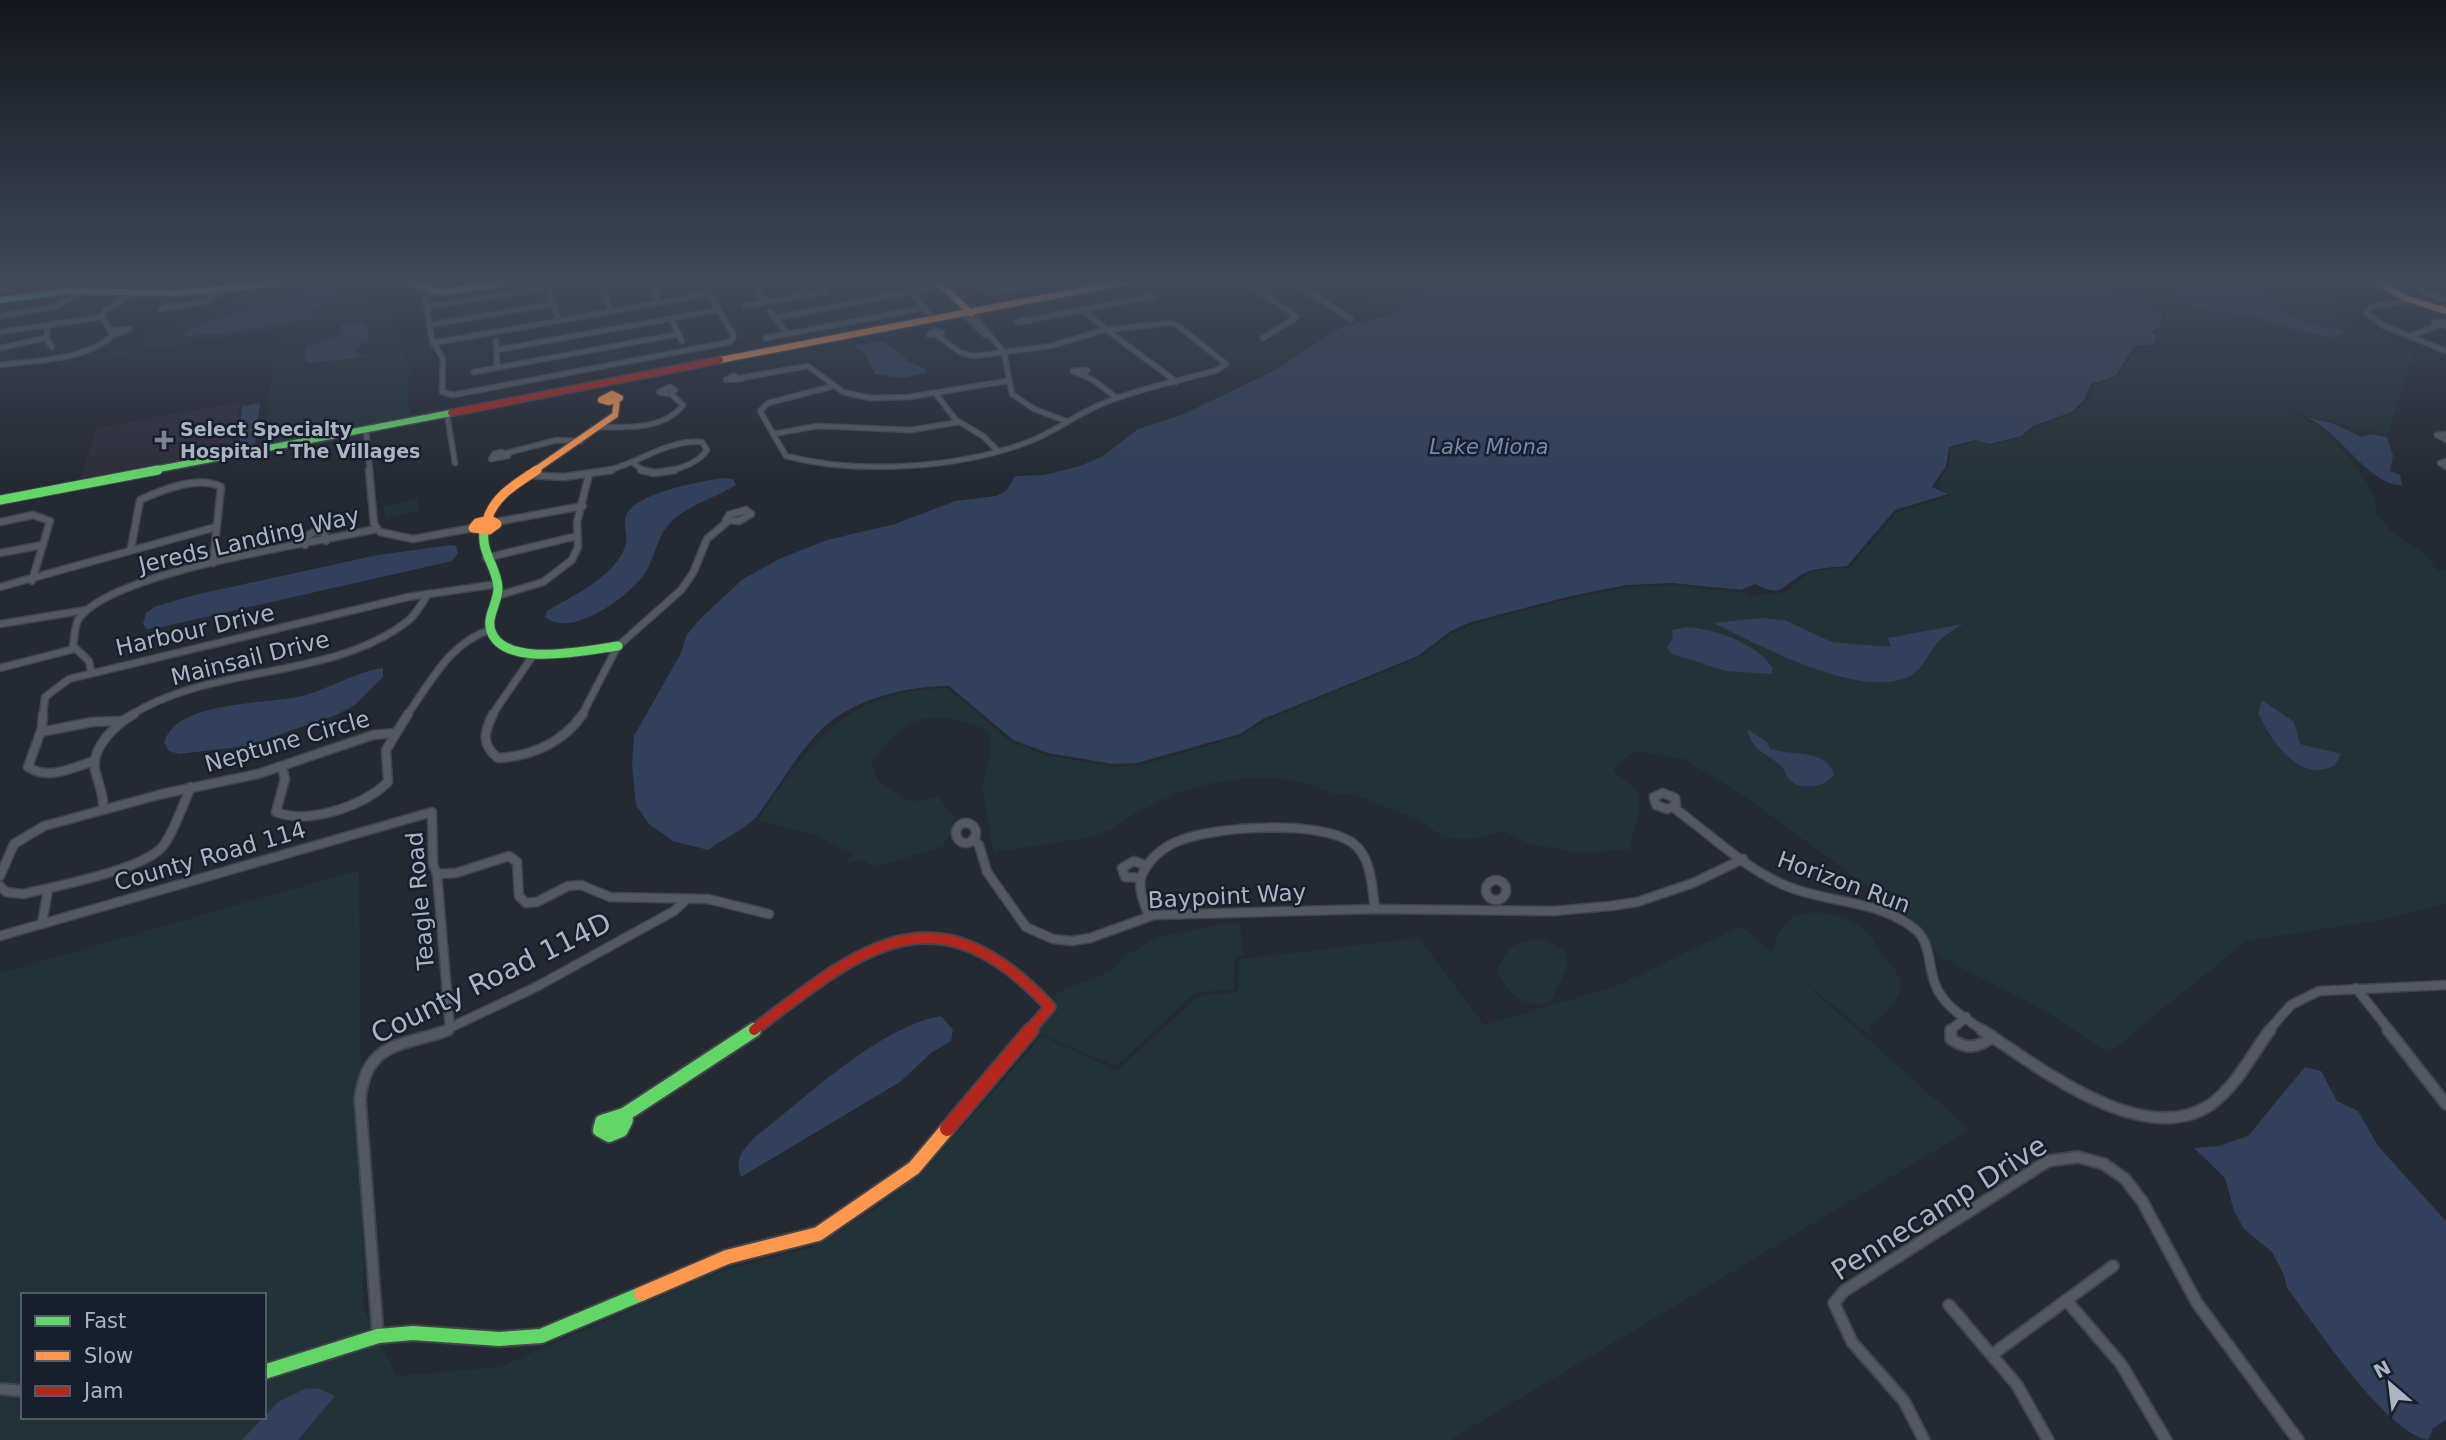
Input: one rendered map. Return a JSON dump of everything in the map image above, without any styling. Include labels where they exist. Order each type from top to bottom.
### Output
[{"type":"street","points":[[0,365],[89,349]]},
{"type":"street","points":[[437,349],[443,359],[442,392],[459,395],[699,349]]},
{"type":"street","points":[[497,349],[497,364],[500,367]]},
{"type":"street","points":[[474,372],[597,349]]},
{"type":"street","points":[[0,500],[780,349]]},
{"type":"street","points":[[959,349],[970,356],[1026,349]]},
{"type":"street","points":[[1002,349],[1007,381],[1018,400],[1066,421]]},
{"type":"street","points":[[1135,349],[1176,382]]},
{"type":"street","points":[[830,387],[764,405],[760,411],[786,456],[822,463],[921,463],[998,450],[1038,438],[1066,421],[1116,398],[1217,370],[1226,364],[1207,349]]},
{"type":"street","points":[[741,378],[808,366],[817,368],[830,387],[850,395],[874,398],[936,394],[1007,381]]},
{"type":"street","points":[[1084,374],[1116,398]]},
{"type":"street","points":[[605,383],[615,415],[582,441],[526,475],[497,499],[481,540],[498,590],[490,630],[503,647],[534,654],[618,646]]},
{"type":"street","points":[[602,424],[631,427],[672,416],[683,405],[670,393]]},
{"type":"street","points":[[936,394],[959,422],[983,436],[998,450]]},
{"type":"street","points":[[447,414],[455,463]]},
{"type":"street","points":[[773,434],[817,426],[900,430],[959,422]]},
{"type":"street","points":[[366,430],[376,529],[390,536],[413,539],[555,509],[583,506]]},
{"type":"street","points":[[2446,434],[2437,435],[2446,440]]},
{"type":"street","points":[[507,453],[556,440],[582,441]]},
{"type":"street","points":[[526,475],[589,474],[633,463],[685,441],[702,442],[707,450],[695,461],[662,472],[646,472],[633,463]]},
{"type":"street","points":[[2446,461],[2440,463],[2446,467]]},
{"type":"street","name":"Harbour Drive","points":[[94,761],[52,772],[30,771],[29,761],[41,732],[44,701],[48,693],[69,679],[428,594],[529,587],[556,572],[575,553],[578,519],[589,474]]},
{"type":"street","points":[[131,548],[140,500],[164,489],[203,482],[218,484],[221,487],[212,563]]},
{"type":"street","points":[[0,522],[36,515],[47,517],[50,521],[32,581]]},
{"type":"street","points":[[534,654],[486,723],[486,746],[492,755],[498,758],[539,750],[559,740],[586,709],[618,646],[640,622],[682,588],[709,534],[728,522]]},
{"type":"street","points":[[0,587],[32,581],[131,548],[216,527]]},
{"type":"street","name":"Jereds Landing Way","points":[[87,610],[104,598],[138,582],[212,563],[376,529]]},
{"type":"street","points":[[305,545],[306,536],[314,532],[324,532],[326,541]]},
{"type":"street","points":[[486,558],[577,536]]},
{"type":"street","points":[[0,554],[43,545]]},
{"type":"street","name":"Mainsail Drive","points":[[94,761],[103,743],[124,721],[163,698],[194,686],[307,664],[354,649],[408,622],[428,594]]},
{"type":"street","points":[[0,624],[87,610]]},
{"type":"street","points":[[87,610],[71,632],[75,649],[89,661],[91,672]]},
{"type":"street","points":[[282,767],[285,779],[276,807],[280,816],[304,817],[363,800],[379,792],[388,782],[386,750],[394,733],[455,648],[471,636],[490,630]]},
{"type":"street","points":[[0,668],[75,649]]},
{"type":"street","points":[[41,732],[92,722],[124,721]]},
{"type":"street","name":"Neptune Circle","points":[[0,876],[8,852],[22,837],[44,826],[103,808],[191,787],[239,779],[373,735],[394,733]]},
{"type":"street","points":[[94,761],[105,794],[103,808]]},
{"type":"street","name":"Neptune Circle","points":[[0,886],[13,894],[48,889],[132,865],[153,856],[164,845],[191,787]]},
{"type":"street","name":"Horizon Run","points":[[1674,808],[1743,859],[1787,887],[1896,915],[1914,927],[1928,946],[1932,976],[1939,992],[1966,1017],[2066,1087],[2094,1100],[2143,1115],[2188,1114],[2203,1109],[2225,1092],[2263,1040],[2298,1000],[2312,993],[2356,988],[2396,989],[2446,985]]},
{"type":"street","name":"Teagle Road","points":[[432,813],[433,864],[437,874],[450,1028]]},
{"type":"street","name":"County Road 114","points":[[0,936],[432,813]]},
{"type":"street","points":[[1149,916],[1141,890],[1141,878],[1147,866],[1177,841],[1200,833],[1329,832],[1351,841],[1366,862],[1375,909]]},
{"type":"street","name":"Baypoint Way","points":[[973,839],[979,845],[987,872],[1026,927],[1037,934],[1072,941],[1090,938],[1149,916],[1497,904],[1582,909],[1637,902],[1693,883],[1743,859]]},
{"type":"street","points":[[437,874],[456,873],[509,856],[517,862],[519,896],[526,903],[537,902],[572,885],[617,898],[708,899],[769,914]]},
{"type":"street","points":[[1141,878],[1125,877],[1122,867],[1133,861],[1147,866]]},
{"type":"street","points":[[42,924],[48,889]]},
{"type":"street","name":"County Road 114D","points":[[378,1336],[360,1099],[362,1078],[368,1065],[376,1057],[450,1028],[674,911],[687,899]]},
{"type":"street","points":[[266,1371],[378,1336],[412,1333],[499,1339],[541,1336],[727,1257],[818,1234],[914,1168],[1050,1007],[1024,978],[993,955],[932,936],[907,939],[875,948],[817,982],[752,1031],[624,1115]]},
{"type":"street","points":[[2356,988],[2446,1104]]},
{"type":"street","points":[[1966,1017],[1950,1030],[1951,1039],[1975,1049],[1993,1037]]},
{"type":"street","name":"Pennecamp Drive","points":[[1924,1440],[1902,1398],[1848,1337],[1837,1319],[1834,1303],[1844,1290],[2048,1161],[2067,1154],[2087,1157],[2109,1167],[2139,1195],[2158,1226],[2178,1272],[2197,1302],[2298,1440]]},
{"type":"street","points":[[1993,1354],[2113,1266]]},
{"type":"street","points":[[2066,1300],[2121,1364],[2166,1440]]},
{"type":"street","points":[[1950,1305],[1993,1354],[2035,1410],[2048,1440]]},
{"type":"street","points":[[0,1389],[21,1391]]},
{"type":"shaded area","points":[[122,349],[154,349],[107,357]]},
{"type":"shaded area","points":[[273,349],[401,349],[410,368],[408,400],[412,416],[265,445]]},
{"type":"shaded area","points":[[2136,349],[2414,349],[2388,435],[2292,413],[2324,432],[2345,453],[2365,479],[2376,504],[2376,513],[2391,531],[2428,557],[2437,571],[2446,570],[2446,904],[2374,921],[2246,941],[2109,1053],[2045,1011],[1939,956],[1911,919],[1746,797],[1684,759],[1634,751],[1613,770],[1638,791],[1640,809],[1629,850],[1576,853],[1528,843],[1504,831],[1474,839],[1444,838],[1421,821],[1353,794],[1337,795],[1302,782],[1265,777],[1216,782],[1180,792],[1133,814],[1113,829],[1087,838],[994,852],[982,788],[990,753],[990,734],[967,722],[929,718],[914,722],[900,731],[872,763],[878,781],[911,802],[938,796],[953,816],[951,832],[943,846],[874,868],[863,859],[844,865],[853,853],[811,834],[758,820],[795,767],[834,726],[857,710],[883,698],[913,691],[947,688],[1011,742],[1046,755],[1113,767],[1138,766],[1241,736],[1265,721],[1420,657],[1453,633],[1473,624],[1572,598],[1628,587],[1672,585],[1742,592],[1753,597],[1789,590],[1809,573],[1849,568],[1897,512],[1950,496],[1936,487],[1948,467],[1952,448],[1976,441],[1992,445],[2024,437],[2036,427],[2075,413],[2088,399],[2094,385],[2118,377]]},
{"type":"shaded area","name":"Select Specialty Hospital - The Villages","points":[[240,402],[233,453],[80,482],[96,428]]},
{"type":"shaded area","points":[[417,499],[420,511],[385,518],[384,506]]},
{"type":"shaded area","points":[[359,870],[363,1308],[397,1376],[500,1367],[718,1272],[813,1247],[876,1209],[927,1168],[1042,1036],[1116,1071],[1199,996],[1238,992],[1239,959],[1419,938],[1484,1025],[1616,986],[1741,926],[1771,952],[1781,929],[1795,917],[1805,913],[1829,914],[1853,923],[1872,938],[1898,975],[1901,985],[1898,996],[1887,1011],[1868,1028],[1872,1037],[1796,975],[1970,1130],[1450,1440],[0,1440],[0,973]]},
{"type":"shaded area","points":[[1219,924],[1240,924],[1243,955],[1235,958],[1234,989],[1195,993],[1116,1066],[1034,1031],[1054,1008],[1056,993],[1113,970],[1125,955],[1157,938]]},
{"type":"shaded area","points":[[1542,939],[1566,950],[1567,968],[1550,1003],[1530,1003],[1511,992],[1497,970],[1514,945]]},
{"type":"water","points":[[306,349],[357,349],[358,354],[369,357],[307,363],[304,354]]},
{"type":"water","points":[[858,349],[894,349],[910,362],[925,369],[926,373],[901,378],[875,374],[864,353]]},
{"type":"water","name":"Lake Miona","points":[[1307,349],[2132,349],[2115,376],[2091,384],[2085,399],[2072,412],[2033,426],[2021,436],[1990,444],[1975,440],[1949,447],[1946,466],[1932,487],[1948,494],[1895,510],[1847,566],[1808,572],[1781,589],[1771,590],[1755,584],[1741,590],[1672,583],[1627,585],[1571,596],[1471,622],[1451,631],[1418,656],[1263,719],[1240,734],[1137,763],[1113,764],[1048,753],[1013,740],[949,686],[896,692],[860,704],[829,723],[800,755],[756,817],[708,850],[673,841],[649,824],[636,805],[632,764],[634,736],[681,653],[686,636],[700,619],[743,579],[779,559],[827,540],[895,524],[955,501],[996,496],[1007,490],[1015,476],[1044,475],[1080,466],[1103,456],[1138,429],[1184,414],[1275,370]]},
{"type":"water","points":[[260,403],[255,444],[239,447],[242,406]]},
{"type":"water","points":[[2306,417],[2332,423],[2362,437],[2371,434],[2387,437],[2393,455],[2390,471],[2400,475],[2402,485],[2378,477],[2319,424]]},
{"type":"water","points":[[724,478],[733,479],[736,485],[677,516],[665,529],[643,576],[624,595],[597,613],[569,623],[556,622],[545,617],[547,611],[587,588],[613,566],[626,544],[625,521],[631,508],[669,490]]},
{"type":"water","points":[[456,546],[458,553],[452,561],[162,627],[147,629],[143,624],[146,613],[154,607],[194,595],[378,555]]},
{"type":"water","points":[[1761,618],[1784,620],[1832,642],[1891,647],[1888,638],[1963,624],[1940,640],[1914,673],[1890,682],[1865,681],[1811,667],[1713,623]]},
{"type":"water","points":[[1686,627],[1722,634],[1746,645],[1766,660],[1773,669],[1771,674],[1726,671],[1672,654],[1667,647],[1673,638],[1672,630]]},
{"type":"water","points":[[383,668],[383,677],[355,705],[336,715],[247,746],[179,754],[169,751],[164,742],[172,728],[205,711],[306,695]]},
{"type":"water","points":[[2262,700],[2294,722],[2300,744],[2341,754],[2335,765],[2322,770],[2310,769],[2288,757],[2270,735],[2258,713]]},
{"type":"water","points":[[1747,729],[1767,742],[1770,749],[1807,754],[1824,761],[1834,775],[1819,785],[1806,787],[1794,783],[1782,767],[1756,747]]},
{"type":"water","points":[[941,1016],[953,1030],[951,1041],[931,1053],[900,1082],[741,1177],[739,1159],[747,1146],[820,1084],[893,1034]]},
{"type":"water","points":[[2305,1067],[2321,1071],[2337,1101],[2358,1111],[2378,1146],[2446,1221],[2446,1420],[2433,1428],[2428,1440],[2410,1432],[2391,1418],[2352,1375],[2287,1288],[2284,1275],[2272,1252],[2244,1229],[2234,1211],[2225,1178],[2194,1148],[2219,1146],[2248,1136]]},
{"type":"water","points":[[307,1388],[320,1389],[335,1396],[298,1440],[242,1440],[262,1419],[266,1419],[266,1415],[278,1402]]},
{"type":"traffic: fast","points":[[0,500],[451,413]]},
{"type":"traffic: fast","points":[[484,531],[483,546],[498,587],[490,623],[496,642],[509,650],[546,654],[618,646]]},
{"type":"traffic: fast","points":[[624,1115],[626,1120],[621,1130],[609,1135],[600,1130],[602,1122],[624,1115],[754,1030]]},
{"type":"traffic: fast","points":[[266,1371],[378,1336],[413,1333],[499,1339],[541,1336],[641,1294]]},
{"type":"traffic: slow","points":[[720,360],[776,349]]},
{"type":"traffic: slow","points":[[612,394],[620,398],[609,402],[601,400],[612,394]]},
{"type":"traffic: slow","points":[[487,520],[491,508],[503,493],[615,415],[617,400]]},
{"type":"traffic: slow","points":[[490,520],[497,524],[489,530],[473,528],[477,523],[490,520]]},
{"type":"traffic: slow","points":[[641,1294],[727,1257],[818,1234],[914,1168],[947,1129]]},
{"type":"traffic: jam","points":[[451,413],[720,360]]},
{"type":"traffic: jam","points":[[754,1030],[837,968],[859,954],[883,944],[907,937],[932,936],[989,957],[1021,978],[1050,1007],[947,1129]]},
{"type":"place","name":"Select Specialty Hospital - The Villages","points":[[164,440]]}]
